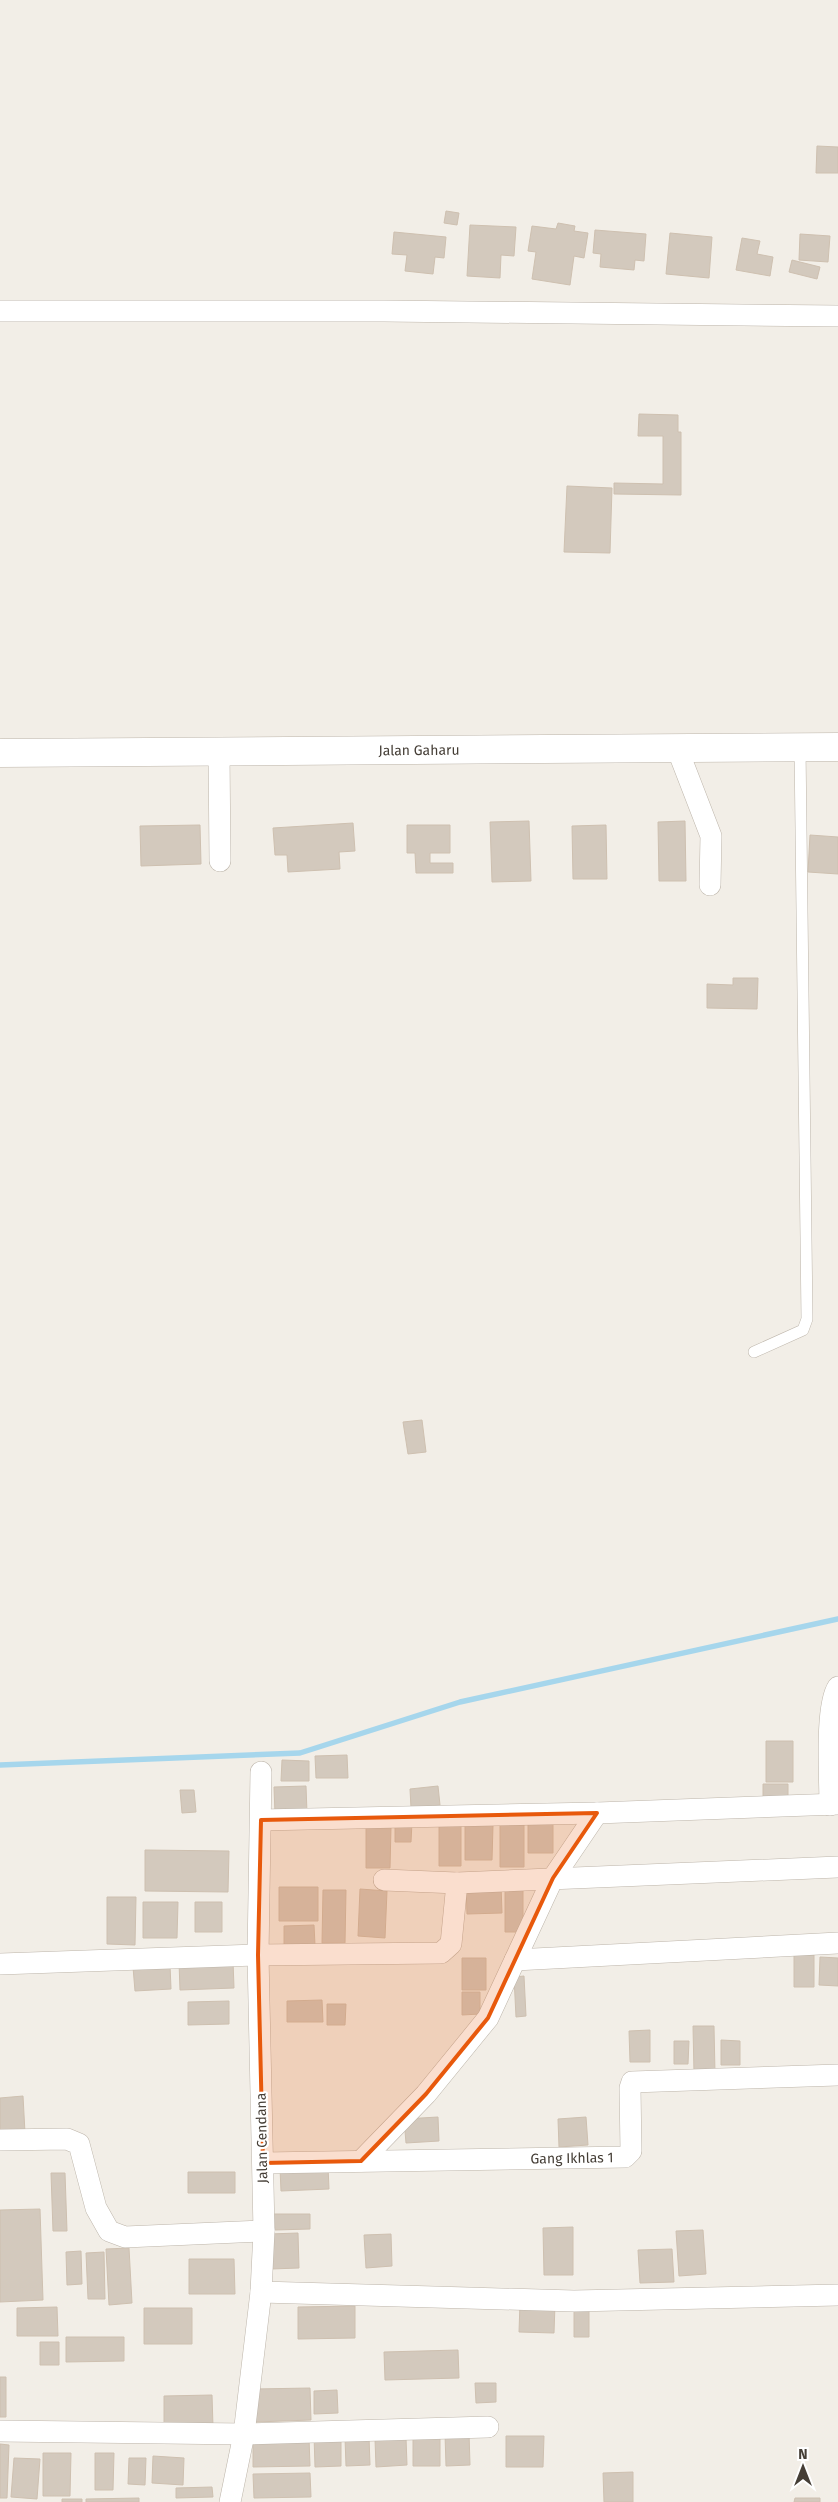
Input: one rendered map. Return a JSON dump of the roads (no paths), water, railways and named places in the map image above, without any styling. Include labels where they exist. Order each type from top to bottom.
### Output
[{"type":"street","points":[[0,311],[384,311],[838,316]]},
{"type":"street","name":"Jalan Gaharu","points":[[0,753],[838,747]]},
{"type":"street","points":[[677,748],[711,836],[710,885]]},
{"type":"street","points":[[219,752],[220,861]]},
{"type":"street","points":[[261,1820],[597,1813],[834,1805],[830,1727],[834,1692],[838,1687]]},
{"type":"street","name":"Jalan Cendana","points":[[230,2502],[244,2434],[261,2292],[264,2231],[258,1955],[261,1772]]},
{"type":"street","points":[[361,2161],[426,2094],[488,2018],[552,1878],[597,1813]]},
{"type":"street","points":[[384,1880],[457,1883],[838,1867]]},
{"type":"street","points":[[0,1964],[258,1955],[444,1952],[451,1944],[457,1883]]},
{"type":"street","points":[[515,1960],[838,1943]]},
{"type":"street","name":"Gang Ikhlas 1","points":[[263,2163],[625,2157],[631,2151],[630,2088],[632,2082],[838,2074]]},
{"type":"street","points":[[0,2140],[67,2139],[79,2144],[96,2208],[109,2231],[125,2237],[264,2231]]},
{"type":"street","points":[[261,2292],[574,2301],[838,2296]]},
{"type":"street","points":[[0,2431],[244,2434],[488,2427]]},
{"type":"lane","points":[[754,1352],[803,1330],[807,1319],[800,748]]},
{"type":"waterway","points":[[0,1765],[300,1753],[460,1702],[838,1619]]}]
